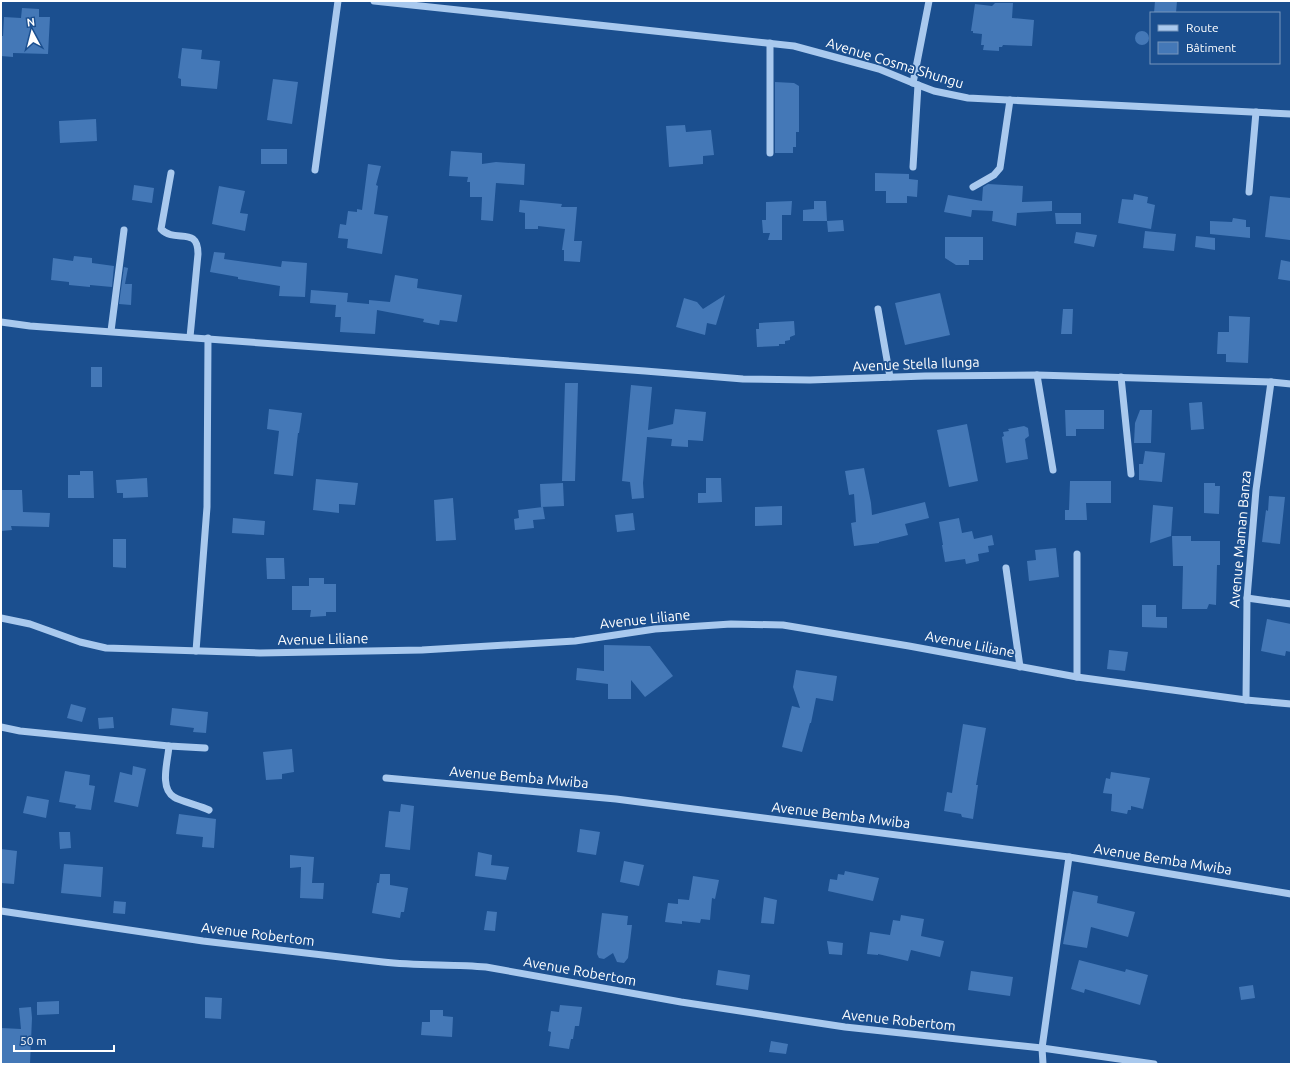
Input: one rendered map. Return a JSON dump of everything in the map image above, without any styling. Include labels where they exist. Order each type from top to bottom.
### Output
[{"type":"street","points":[[315,170],[338,1]]},
{"type":"street","name":"Avenue Cosma Shungu","points":[[374,1],[794,46],[879,69],[915,84],[952,96],[968,98],[1291,114]]},
{"type":"street","points":[[913,167],[915,84],[929,1]]},
{"type":"street","points":[[770,43],[770,153]]},
{"type":"street","points":[[973,187],[994,175],[1000,168],[1010,100]]},
{"type":"street","points":[[1250,192],[1256,112]]},
{"type":"street","points":[[171,173],[161,229],[168,235],[190,237],[198,244],[190,337]]},
{"type":"street","points":[[111,331],[124,230]]},
{"type":"street","points":[[878,309],[890,377]]},
{"type":"street","name":"Avenue Stella Ilunga","points":[[1,322],[743,379],[810,380],[890,377],[1037,375],[1271,382],[1291,384]]},
{"type":"street","points":[[196,651],[207,507],[208,338]]},
{"type":"street","points":[[1037,375],[1053,470]]},
{"type":"street","points":[[1121,377],[1131,474]]},
{"type":"street","name":"Avenue Maman Banza","points":[[1246,700],[1247,598],[1256,490],[1271,382]]},
{"type":"street","points":[[1077,554],[1077,678]]},
{"type":"street","points":[[1006,568],[1020,667]]},
{"type":"street","points":[[1247,598],[1291,604]]},
{"type":"street","name":"Avenue Liliane","points":[[1,618],[30,624],[80,642],[106,648],[260,653],[422,650],[575,641],[655,629],[731,624],[782,626],[910,646],[1077,678],[1246,700],[1291,704]]},
{"type":"street","points":[[1,727],[169,746],[206,748]]},
{"type":"street","points":[[169,746],[165,782],[168,792],[174,798],[209,810]]},
{"type":"street","name":"Avenue Bemba Mwiba","points":[[386,778],[616,799],[1069,857],[1291,894]]},
{"type":"street","points":[[1043,1064],[1042,1048],[1069,857]]},
{"type":"street","name":"Avenue Robertom","points":[[1,911],[203,941],[383,962],[486,967],[681,1002],[845,1027],[1042,1048],[1154,1064]]},
{"type":"building","points":[[1155,1],[1177,1],[1176,12],[1154,12]]},
{"type":"building","points":[[995,3],[1013,3],[1012,18],[1034,20],[1032,46],[1003,45],[1002,47],[999,47],[999,51],[983,50],[984,45],[981,45],[982,34],[973,33],[973,31],[971,31],[975,4],[992,6]]},
{"type":"building","points":[[22,8],[39,9],[39,17],[50,17],[48,54],[13,53],[13,57],[1,56],[1,36],[3,36],[4,17],[21,18]]},
{"type":"building","points":[[1139,31],[1145,31],[1149,35],[1149,41],[1145,45],[1139,45],[1135,41],[1135,35]]},
{"type":"building","points":[[182,48],[202,50],[201,59],[220,61],[217,89],[181,86],[181,79],[178,78]]},
{"type":"building","points":[[273,79],[298,82],[292,124],[267,120]]},
{"type":"building","points":[[775,82],[794,83],[799,86],[799,132],[796,132],[796,147],[793,147],[793,153],[775,153]]},
{"type":"building","points":[[96,119],[97,141],[60,143],[59,121]]},
{"type":"building","points":[[685,125],[686,132],[711,130],[714,155],[703,156],[703,164],[669,167],[666,126]]},
{"type":"building","points":[[261,149],[287,149],[287,164],[261,164]]},
{"type":"building","points":[[451,151],[482,153],[482,164],[496,162],[525,164],[524,185],[496,183],[493,221],[481,220],[482,197],[470,197],[470,182],[467,182],[468,177],[449,176]]},
{"type":"building","points":[[368,164],[381,166],[376,185],[378,186],[374,214],[388,216],[382,254],[347,248],[348,239],[338,238],[340,224],[346,225],[348,211],[357,212],[357,209],[362,210]]},
{"type":"building","points":[[875,173],[909,174],[909,179],[918,180],[917,197],[907,196],[907,203],[886,203],[886,191],[875,191]]},
{"type":"building","points":[[988,184],[1023,186],[1022,202],[1052,201],[1052,211],[1017,213],[1016,226],[992,221],[993,211],[972,210],[971,217],[944,212],[948,195],[982,201],[983,187]]},
{"type":"building","points":[[134,185],[154,188],[152,203],[132,200]]},
{"type":"building","points":[[219,186],[245,191],[240,213],[248,214],[245,231],[212,224]]},
{"type":"building","points":[[1134,194],[1148,197],[1147,203],[1155,205],[1151,229],[1118,223],[1122,199],[1133,200]]},
{"type":"building","points":[[1270,196],[1291,198],[1290,240],[1265,237]]},
{"type":"building","points":[[520,200],[562,204],[561,207],[577,207],[574,241],[582,241],[580,262],[564,261],[564,250],[562,250],[565,229],[538,226],[538,229],[525,229],[525,213],[519,212]]},
{"type":"building","points":[[792,201],[791,215],[782,215],[782,240],[768,240],[770,233],[763,233],[762,220],[766,220],[766,202]]},
{"type":"building","points":[[814,201],[826,201],[827,221],[803,221],[803,210],[814,209]]},
{"type":"building","points":[[1055,213],[1081,213],[1081,224],[1056,224]]},
{"type":"building","points":[[1233,218],[1246,220],[1246,227],[1250,227],[1250,238],[1210,234],[1210,221],[1232,222]]},
{"type":"building","points":[[843,220],[844,231],[828,232],[827,221]]},
{"type":"building","points":[[1145,231],[1176,234],[1174,251],[1143,248]]},
{"type":"building","points":[[1076,232],[1097,235],[1094,247],[1074,243]]},
{"type":"building","points":[[1196,236],[1215,238],[1215,250],[1195,247]]},
{"type":"building","points":[[945,237],[983,237],[983,260],[969,260],[969,265],[956,265],[945,258]]},
{"type":"building","points":[[214,252],[225,253],[224,259],[281,267],[282,261],[307,263],[305,297],[279,296],[280,286],[238,279],[238,277],[210,272]]},
{"type":"building","points":[[74,256],[92,258],[92,263],[114,266],[112,287],[69,285],[69,282],[51,280],[53,258],[73,261]]},
{"type":"building","points":[[1281,260],[1291,262],[1291,281],[1278,279]]},
{"type":"building","points":[[124,267],[128,268],[125,284],[132,284],[131,305],[119,304]]},
{"type":"building","points":[[395,275],[418,279],[417,288],[462,295],[457,322],[440,320],[439,325],[423,322],[424,319],[377,310],[375,334],[340,332],[341,317],[335,317],[336,305],[310,303],[311,290],[348,293],[347,302],[369,304],[369,300],[390,302]]},
{"type":"building","points":[[940,293],[950,335],[905,345],[895,303]]},
{"type":"building","points":[[725,295],[716,325],[707,323],[705,335],[676,327],[684,298],[697,302],[703,309]]},
{"type":"building","points":[[1063,309],[1073,309],[1072,334],[1061,334]]},
{"type":"building","points":[[1229,316],[1250,317],[1248,363],[1226,362],[1226,354],[1217,354],[1218,332],[1229,332]]},
{"type":"building","points":[[794,321],[795,335],[790,337],[790,340],[785,341],[785,344],[779,344],[779,346],[757,347],[756,329],[759,329],[759,323]]},
{"type":"building","points":[[91,367],[102,367],[102,387],[91,387]]},
{"type":"building","points":[[565,383],[578,383],[575,481],[562,481]]},
{"type":"building","points":[[631,385],[652,387],[648,430],[673,424],[675,409],[706,412],[703,441],[688,440],[688,447],[671,446],[672,439],[647,437],[643,483],[644,498],[632,499],[630,482],[622,481]]},
{"type":"building","points":[[1202,402],[1204,429],[1191,430],[1189,403]]},
{"type":"building","points":[[269,409],[302,413],[293,476],[274,474],[279,431],[267,429]]},
{"type":"building","points":[[1065,410],[1104,410],[1104,429],[1076,429],[1076,436],[1066,436]]},
{"type":"building","points":[[1140,410],[1152,410],[1151,443],[1134,443],[1135,423]]},
{"type":"building","points":[[967,424],[978,481],[949,487],[937,430]]},
{"type":"building","points":[[1024,426],[1028,428],[1029,436],[1025,439],[1028,459],[1006,463],[1002,437],[1004,436],[1003,432],[1009,431],[1008,429]]},
{"type":"building","points":[[1145,451],[1165,453],[1162,482],[1139,480],[1139,464],[1143,464]]},
{"type":"building","points":[[864,468],[872,515],[925,502],[929,518],[905,524],[908,535],[879,543],[854,546],[851,523],[856,522],[854,494],[849,495],[845,471]]},
{"type":"building","points":[[80,471],[93,471],[94,498],[68,498],[68,475],[80,475]]},
{"type":"building","points":[[147,478],[148,497],[123,498],[123,493],[117,493],[116,480]]},
{"type":"building","points":[[706,478],[721,478],[722,502],[698,503],[698,493],[706,493]]},
{"type":"building","points":[[316,479],[358,483],[355,505],[339,504],[339,513],[313,510]]},
{"type":"building","points":[[1070,481],[1111,481],[1111,503],[1086,503],[1087,520],[1065,520],[1065,510],[1069,510]]},
{"type":"building","points":[[563,483],[564,506],[541,507],[540,484]]},
{"type":"building","points":[[1204,483],[1215,483],[1215,486],[1220,486],[1219,514],[1204,513]]},
{"type":"building","points":[[1,490],[22,490],[23,512],[50,513],[49,527],[11,526],[12,530],[1,531]]},
{"type":"building","points":[[1269,496],[1285,497],[1280,544],[1262,542],[1266,510],[1268,511]]},
{"type":"building","points":[[453,498],[456,540],[436,541],[434,500]]},
{"type":"building","points":[[1153,505],[1173,507],[1171,536],[1150,543]]},
{"type":"building","points":[[782,506],[782,525],[755,526],[755,507]]},
{"type":"building","points":[[543,507],[545,519],[533,520],[534,528],[515,530],[514,519],[519,518],[518,510]]},
{"type":"building","points":[[633,513],[635,530],[617,532],[615,515]]},
{"type":"building","points":[[233,518],[265,521],[264,535],[232,533]]},
{"type":"building","points":[[959,518],[962,533],[972,531],[974,539],[992,535],[994,545],[988,546],[989,552],[978,554],[979,561],[966,564],[965,559],[945,562],[939,522]]},
{"type":"building","points":[[1172,536],[1191,536],[1191,541],[1220,541],[1220,565],[1217,565],[1216,605],[1209,604],[1207,609],[1182,609],[1183,566],[1173,566]]},
{"type":"building","points":[[113,539],[126,539],[126,568],[113,567]]},
{"type":"building","points":[[1056,548],[1059,577],[1029,581],[1027,561],[1036,560],[1035,550]]},
{"type":"building","points":[[266,558],[284,558],[285,579],[267,579]]},
{"type":"building","points":[[309,578],[324,578],[324,584],[336,584],[336,612],[326,612],[326,616],[310,617],[311,610],[292,610],[292,586],[309,586]]},
{"type":"building","points":[[1142,605],[1156,605],[1156,617],[1167,617],[1167,628],[1142,627]]},
{"type":"building","points":[[1267,619],[1291,624],[1291,652],[1286,651],[1285,656],[1261,651]]},
{"type":"building","points":[[604,645],[650,646],[673,676],[645,697],[631,680],[631,699],[608,699],[608,684],[576,680],[577,668],[604,671]]},
{"type":"building","points":[[1109,650],[1128,652],[1125,671],[1107,669]]},
{"type":"building","points":[[796,670],[837,676],[833,701],[816,698],[811,723],[802,752],[782,747],[792,706],[800,708],[793,687]]},
{"type":"building","points":[[71,704],[86,708],[82,722],[67,718]]},
{"type":"building","points":[[172,708],[208,712],[206,733],[193,732],[194,728],[170,725]]},
{"type":"building","points":[[113,717],[114,728],[99,729],[98,718]]},
{"type":"building","points":[[963,724],[986,728],[976,785],[978,785],[973,819],[962,817],[961,814],[944,811],[947,792],[952,793]]},
{"type":"building","points":[[292,749],[294,772],[282,774],[282,779],[266,780],[263,752]]},
{"type":"building","points":[[133,766],[146,769],[138,807],[114,802],[120,772],[132,775]]},
{"type":"building","points":[[65,771],[90,775],[89,785],[95,786],[91,810],[75,808],[76,805],[59,802]]},
{"type":"building","points":[[1111,772],[1150,778],[1143,809],[1131,806],[1131,810],[1128,810],[1127,814],[1111,811],[1112,794],[1103,793],[1106,778],[1110,779]]},
{"type":"building","points":[[27,796],[49,800],[46,818],[23,813]]},
{"type":"building","points":[[401,804],[414,806],[410,850],[385,847],[389,811],[400,812]]},
{"type":"building","points":[[179,814],[216,819],[214,848],[202,847],[203,837],[176,834]]},
{"type":"building","points":[[580,829],[600,832],[596,855],[577,852]]},
{"type":"building","points":[[59,832],[70,832],[71,848],[60,849]]},
{"type":"building","points":[[1,849],[17,851],[14,884],[1,883]]},
{"type":"building","points":[[478,852],[492,855],[491,865],[509,867],[506,880],[475,876]]},
{"type":"building","points":[[290,855],[314,857],[312,883],[324,883],[323,899],[300,898],[301,867],[290,868]]},
{"type":"building","points":[[624,861],[644,865],[639,886],[620,882]]},
{"type":"building","points":[[64,864],[103,867],[101,897],[61,893]]},
{"type":"building","points":[[845,871],[879,878],[873,901],[828,891],[830,879],[837,880],[838,874],[844,875]]},
{"type":"building","points":[[380,874],[390,874],[390,885],[408,888],[404,912],[401,912],[400,918],[372,913]]},
{"type":"building","points":[[693,876],[719,880],[715,899],[712,898],[710,920],[701,919],[700,923],[682,921],[682,924],[665,922],[668,903],[678,904],[678,899],[689,900]]},
{"type":"building","points":[[1073,891],[1098,896],[1097,903],[1135,912],[1128,937],[1091,927],[1087,948],[1063,944]]},
{"type":"building","points":[[764,897],[777,900],[774,924],[761,923]]},
{"type":"building","points":[[114,901],[126,902],[125,914],[113,913]]},
{"type":"building","points":[[487,911],[497,912],[495,931],[484,930]]},
{"type":"building","points":[[602,913],[628,916],[627,925],[632,925],[628,958],[624,963],[617,962],[613,953],[604,959],[599,958],[597,954]]},
{"type":"building","points":[[901,915],[924,919],[921,936],[944,941],[940,957],[911,950],[908,961],[878,954],[867,954],[870,932],[890,935],[893,920],[900,921]]},
{"type":"building","points":[[827,941],[843,943],[842,955],[829,954]]},
{"type":"building","points":[[1079,960],[1125,972],[1126,969],[1148,975],[1140,1005],[1085,989],[1084,993],[1071,989]]},
{"type":"building","points":[[718,970],[750,975],[748,990],[716,985]]},
{"type":"building","points":[[971,971],[1013,977],[1010,996],[968,990]]},
{"type":"building","points":[[1253,985],[1255,998],[1241,1000],[1239,987]]},
{"type":"building","points":[[205,997],[222,998],[221,1019],[205,1018]]},
{"type":"building","points":[[59,1001],[59,1014],[37,1015],[37,1002]]},
{"type":"building","points":[[560,1005],[582,1007],[579,1026],[575,1026],[573,1039],[571,1039],[569,1049],[549,1046],[551,1032],[548,1031],[551,1011],[559,1012]]},
{"type":"building","points":[[31,1007],[30,1064],[1,1064],[1,1028],[21,1029],[19,1008]]},
{"type":"building","points":[[430,1010],[443,1010],[443,1016],[453,1017],[452,1037],[421,1035],[422,1022],[430,1022]]},
{"type":"building","points":[[771,1041],[788,1044],[786,1054],[769,1052]]}]
